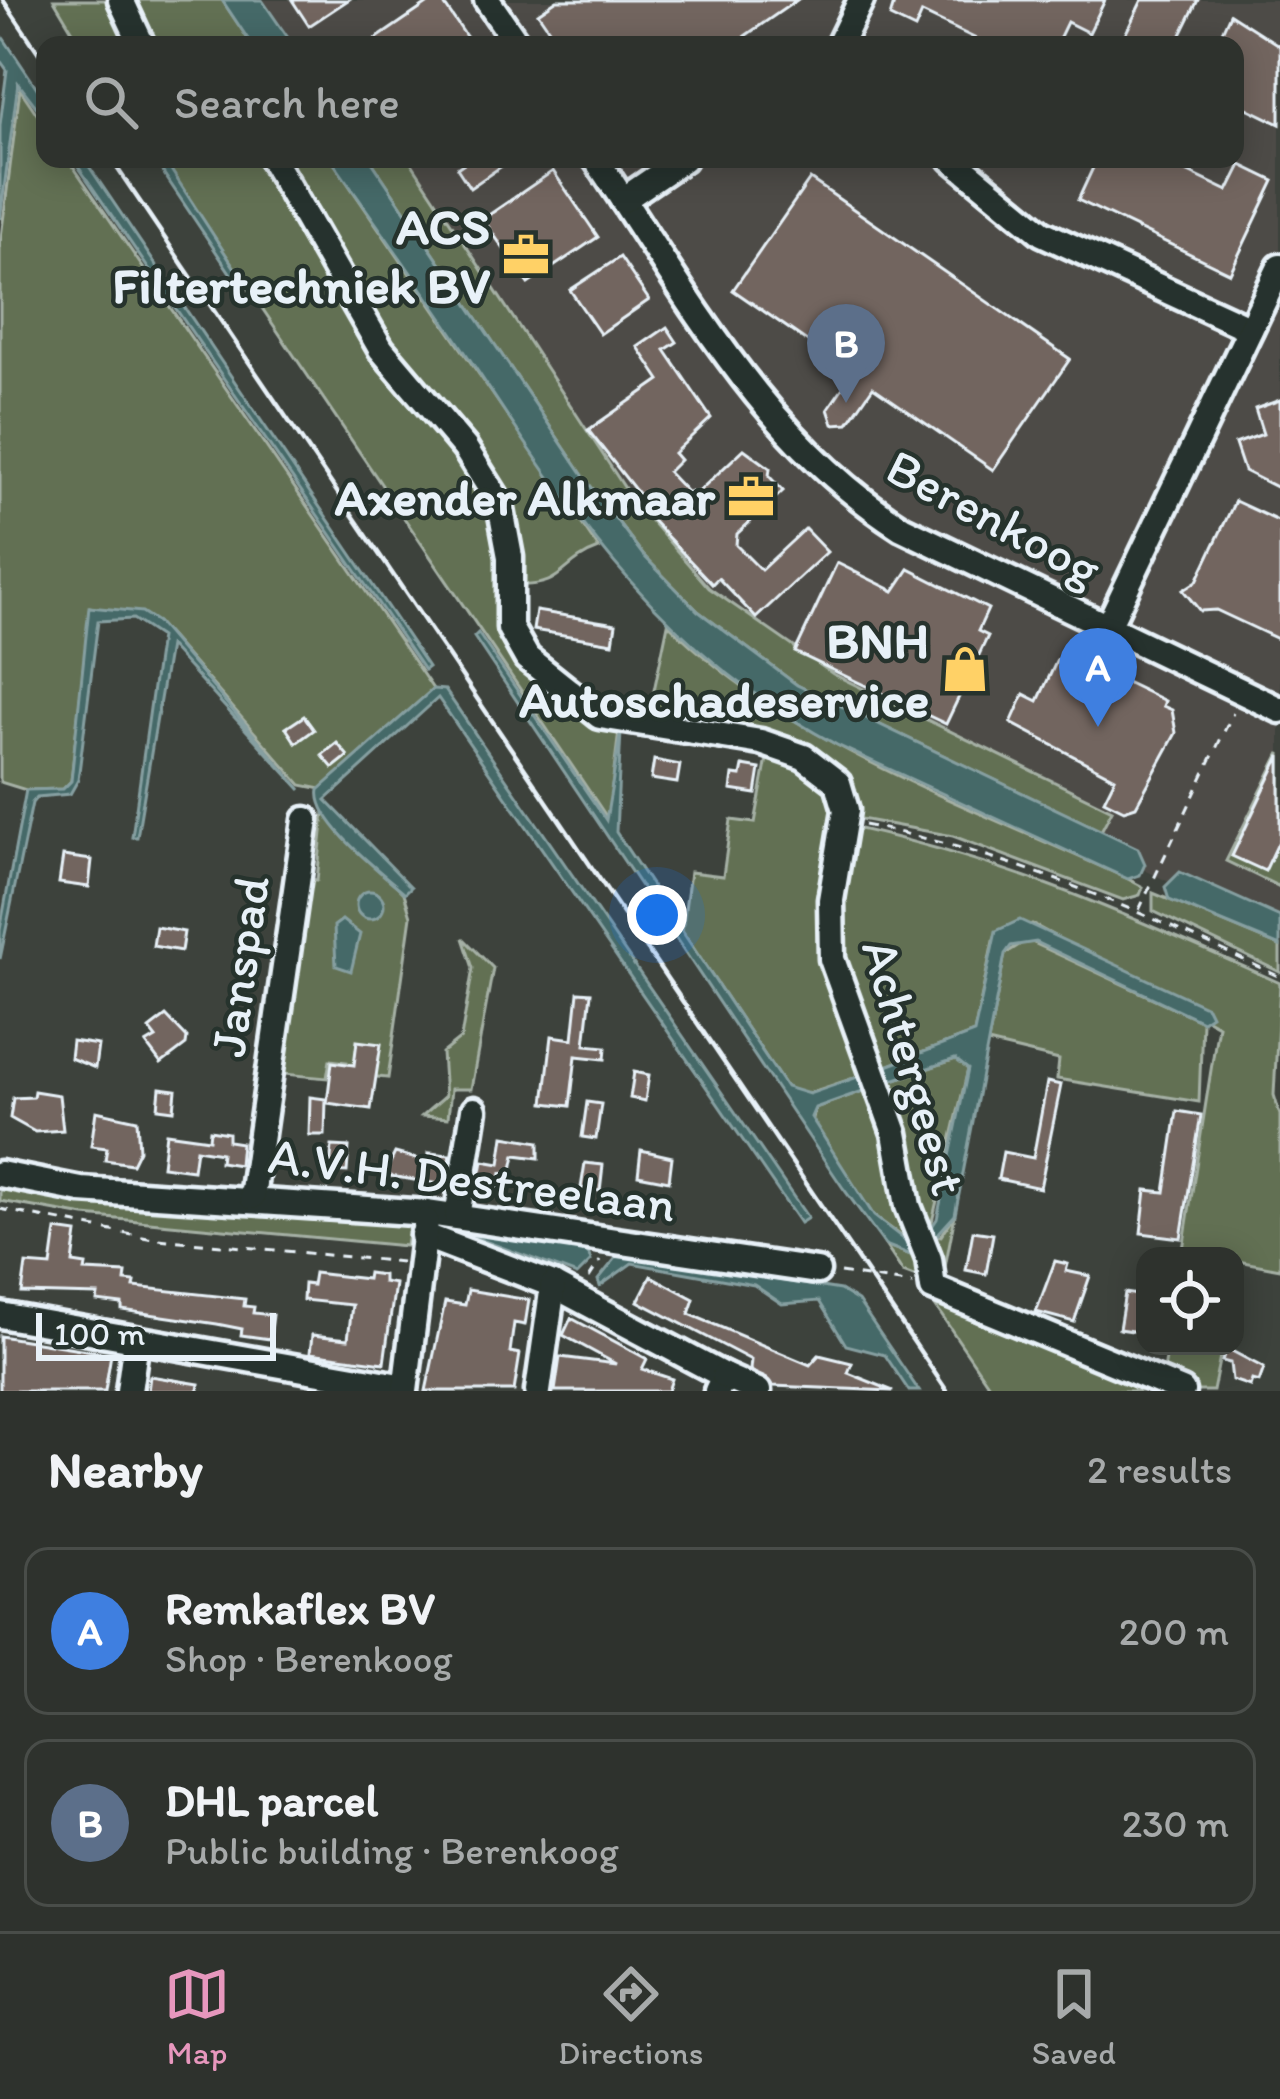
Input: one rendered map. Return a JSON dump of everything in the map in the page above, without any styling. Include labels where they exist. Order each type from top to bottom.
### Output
[{"type":"street","points":[[121,0],[138,36]]},
{"type":"street","points":[[488,0],[512,36]]},
{"type":"street","points":[[843,36],[861,0]]},
{"type":"street","points":[[277,168],[381,349],[465,448],[500,504],[510,556],[510,628],[527,658],[600,716],[761,742],[804,757],[838,783],[846,801],[844,821]]},
{"type":"street","name":"Berenkoog","points":[[602,168],[759,398],[831,478],[902,528],[1280,710]]},
{"type":"street","points":[[623,200],[670,168]]},
{"type":"street","points":[[963,168],[1042,233],[1250,329]]},
{"type":"street","points":[[1107,628],[1280,268]]},
{"type":"street","name":"Janspad","points":[[252,1197],[305,820]]},
{"type":"street","name":"Achtergeest","points":[[844,821],[829,922],[832,959],[884,1094],[933,1288]]},
{"type":"street","points":[[457,1217],[474,1110]]},
{"type":"street","name":"A.V.H. Destreelaan","points":[[0,1174],[81,1190],[252,1197],[425,1224],[457,1217],[817,1271]]},
{"type":"street","points":[[0,1315],[405,1389],[425,1224],[578,1297],[720,1384],[758,1391]]},
{"type":"street","points":[[538,1391],[553,1285]]},
{"type":"street","points":[[933,1288],[1182,1391]]},
{"type":"street","points":[[129,1391],[136,1340]]},
{"type":"path","points":[[1138,911],[1243,692]]},
{"type":"path","points":[[844,821],[970,847],[1138,911],[1280,977]]},
{"type":"path","points":[[0,1209],[148,1238],[417,1263]]},
{"type":"path","points":[[578,1297],[614,1239]]},
{"type":"path","points":[[817,1271],[933,1288]]},
{"type":"shaded area","points":[[242,0],[1280,0],[1280,936],[783,694],[357,168],[1244,168],[1244,36],[267,36]]},
{"type":"green space","points":[[54,0],[112,0],[128,36],[76,36]]},
{"type":"green space","points":[[130,0],[222,0],[246,36],[148,36]]},
{"type":"green space","points":[[20,89],[36,113],[36,168],[74,168],[433,689],[321,789],[301,785],[157,622],[90,607],[71,781],[63,789],[26,790],[0,782],[0,245]]},
{"type":"green space","points":[[167,168],[266,168],[273,177],[375,362],[449,442],[498,523],[506,633],[619,731],[608,819]]},
{"type":"green space","points":[[291,168],[337,168],[599,549],[544,583],[516,585],[518,552],[372,323],[320,212]]},
{"type":"green space","points":[[376,168],[415,168],[632,499],[709,588],[833,674],[1112,810],[1101,831],[797,685],[698,611],[643,555],[586,480]]},
{"type":"green space","points":[[668,624],[717,667],[827,739],[947,799],[1128,879],[1143,887],[1140,895],[1123,900],[953,836],[861,819],[853,814],[834,772],[648,719]]},
{"type":"green space","points":[[768,753],[807,765],[839,794],[827,892],[872,1072],[803,1095],[786,1087],[682,931],[690,872],[723,876],[731,820],[755,823]]},
{"type":"green space","points":[[1280,753],[1280,887],[1226,861]]},
{"type":"green space","points":[[324,813],[404,893],[411,916],[388,1078],[347,1074],[347,1062],[330,1060],[327,1078],[283,1074],[306,879],[317,880]]},
{"type":"green space","points":[[860,829],[1023,876],[1280,983],[1274,1095],[1280,1115],[1280,1269],[1244,1262],[1244,1247],[1183,1247],[1218,1025],[1032,924],[993,941],[974,1033],[879,1069],[840,973],[846,835]]},
{"type":"green space","points":[[1153,893],[1280,946],[1280,972],[1153,911]]},
{"type":"green space","points":[[463,938],[493,968],[471,1089],[451,1089],[448,1118],[422,1116],[445,1096],[442,1053],[461,1038],[473,968]]},
{"type":"green space","points":[[1027,940],[1202,1021],[1199,1102],[1057,1079],[1059,1060],[988,1043],[1005,954]]},
{"type":"green space","points":[[956,1059],[968,1069],[931,1226],[931,1235],[941,1236],[955,1215],[942,1283],[884,1083]]},
{"type":"green space","points":[[877,1086],[927,1281],[903,1272],[885,1245],[911,1255],[904,1238],[874,1216],[812,1124],[815,1108]]},
{"type":"green space","points":[[0,1184],[410,1219],[406,1246],[85,1216],[0,1201]]},
{"type":"green space","points":[[927,1294],[1152,1391],[993,1391]]},
{"type":"green space","points":[[1166,1355],[1220,1355],[1213,1391],[1197,1391],[1163,1376]]},
{"type":"water","points":[[222,0],[262,0],[287,36],[246,36]]},
{"type":"water","points":[[0,33],[36,87],[36,106],[18,83],[0,219],[0,125],[7,70],[0,60]]},
{"type":"water","points":[[79,168],[90,168],[428,667],[424,670]]},
{"type":"water","points":[[160,168],[170,168],[238,273],[233,277]]},
{"type":"water","points":[[337,168],[376,168],[586,480],[643,555],[698,611],[797,685],[1138,848],[1145,864],[1140,875],[1128,879],[837,745],[772,706],[716,664],[666,619],[580,520]]},
{"type":"water","points":[[89,607],[142,612],[157,622],[301,790],[169,646],[137,837],[132,837],[160,637],[133,619],[98,621],[78,780],[70,794],[37,797],[32,803],[0,959],[0,930],[26,790],[63,789],[71,781]]},
{"type":"water","points":[[478,633],[606,820],[621,731],[616,832],[786,1087],[809,1094],[872,1072],[877,1086],[815,1108],[811,1117],[874,1216],[914,1247],[911,1255],[885,1245],[843,1188],[474,637]]},
{"type":"water","points":[[433,689],[445,690],[808,1218],[800,1223],[438,698],[326,800],[411,887],[405,893],[351,846],[327,816],[319,790]]},
{"type":"water","points":[[1180,872],[1280,917],[1280,946],[1169,900],[1165,887]]},
{"type":"water","points":[[370,891],[380,895],[384,905],[380,915],[370,919],[360,915],[356,905],[360,895]]},
{"type":"water","points":[[342,920],[360,934],[351,971],[336,966],[334,926]]},
{"type":"water","points":[[1020,920],[1207,1007],[1211,1015],[1202,1021],[1036,942],[1011,946],[1005,954],[955,1215],[935,1237],[929,1231],[937,1219],[968,1069],[955,1059],[884,1083],[879,1069],[974,1033],[996,931]]},
{"type":"water","points":[[449,1228],[588,1252],[591,1261],[577,1275]]},
{"type":"water","points":[[619,1254],[840,1290],[858,1301],[919,1391],[909,1391],[885,1355],[846,1345],[819,1301],[782,1304],[754,1285],[632,1263],[600,1286],[598,1280]]},
{"type":"building","points":[[292,0],[348,0],[309,26]]},
{"type":"building","points":[[433,0],[441,0],[466,36],[380,36]]},
{"type":"building","points":[[557,0],[797,0],[745,36],[554,36],[538,13]]},
{"type":"building","points":[[895,0],[1105,0],[1089,33],[1067,22],[1060,36],[970,36],[922,13],[915,29],[890,17]]},
{"type":"building","points":[[1142,0],[1198,0],[1180,36],[1124,36]]},
{"type":"building","points":[[1230,14],[1280,46],[1280,124],[1244,106],[1244,36],[1220,36]]},
{"type":"building","points":[[1244,166],[1274,181],[1230,273],[1078,200],[1093,168],[1180,168],[1228,191]]},
{"type":"building","points":[[457,168],[499,168],[470,188]]},
{"type":"building","points":[[553,171],[598,237],[528,284],[483,219]]},
{"type":"building","points":[[810,179],[1070,359],[993,470],[873,387],[848,423],[833,424],[828,409],[853,373],[733,290]]},
{"type":"building","points":[[620,257],[649,300],[600,334],[570,290]]},
{"type":"building","points":[[667,327],[677,342],[665,350],[711,418],[674,453],[680,460],[668,472],[687,492],[698,492],[744,449],[770,468],[769,476],[783,491],[737,534],[736,545],[761,570],[805,529],[827,552],[756,618],[718,578],[712,584],[646,514],[651,510],[588,430],[660,380],[638,347]]},
{"type":"building","points":[[1280,400],[1280,489],[1244,471],[1235,444],[1263,434],[1255,409]]},
{"type":"building","points":[[1235,501],[1280,522],[1280,640],[1216,610],[1200,611],[1183,590],[1197,581]]},
{"type":"building","points":[[837,563],[894,591],[909,569],[988,609],[978,631],[988,636],[946,724],[795,652]]},
{"type":"building","points":[[536,611],[616,624],[613,643],[533,630]]},
{"type":"building","points":[[1070,655],[1165,701],[1163,706],[1172,710],[1176,733],[1136,806],[1124,810],[1104,800],[1115,778],[1011,723],[1024,694],[1038,701],[1057,660]]},
{"type":"building","points":[[304,716],[314,730],[296,743],[286,728]]},
{"type":"building","points":[[337,743],[348,756],[333,768],[322,755]]},
{"type":"building","points":[[1280,756],[1280,839],[1265,871],[1232,856]]},
{"type":"building","points":[[654,760],[680,765],[677,783],[651,779]]},
{"type":"building","points":[[743,766],[760,769],[756,794],[731,790],[733,775],[741,776]]},
{"type":"building","points":[[63,856],[92,860],[89,887],[59,883]]},
{"type":"building","points":[[156,927],[184,932],[181,951],[153,946]]},
{"type":"building","points":[[578,992],[591,993],[585,1045],[606,1047],[605,1059],[576,1056],[570,1106],[544,1103],[552,1036],[573,1039]]},
{"type":"building","points":[[166,1016],[187,1038],[186,1045],[161,1064],[146,1044],[156,1038],[149,1029]]},
{"type":"building","points":[[72,1041],[98,1045],[95,1068],[70,1058]]},
{"type":"building","points":[[357,1041],[381,1044],[371,1109],[327,1103],[332,1062],[354,1065]]},
{"type":"building","points":[[634,1072],[649,1075],[645,1101],[630,1098]]},
{"type":"building","points":[[1047,1082],[1061,1085],[1040,1188],[998,1179],[1003,1152],[1033,1158]]},
{"type":"building","points":[[160,1088],[176,1090],[174,1110],[158,1108]]},
{"type":"building","points":[[34,1091],[59,1095],[63,1130],[35,1132],[10,1118],[13,1098],[33,1097]]},
{"type":"building","points":[[310,1097],[326,1099],[325,1135],[309,1135]]},
{"type":"building","points":[[587,1102],[601,1104],[596,1139],[582,1137]]},
{"type":"building","points":[[96,1111],[137,1120],[139,1150],[132,1164],[105,1160],[107,1148],[91,1146]]},
{"type":"building","points":[[1177,1111],[1201,1115],[1181,1238],[1141,1233],[1146,1190],[1165,1192]]},
{"type":"building","points":[[210,1130],[228,1133],[228,1141],[241,1143],[239,1165],[220,1162],[221,1153],[196,1149],[193,1170],[162,1166],[166,1133],[209,1139]]},
{"type":"building","points":[[504,1136],[539,1142],[539,1158],[515,1155],[511,1174],[501,1173],[497,1195],[477,1193],[483,1161],[500,1164]]},
{"type":"building","points":[[332,1146],[349,1147],[347,1172],[330,1171]]},
{"type":"building","points":[[641,1150],[672,1157],[669,1181],[638,1175]]},
{"type":"building","points":[[395,1153],[428,1162],[429,1153],[450,1155],[445,1185],[384,1175]]},
{"type":"building","points":[[585,1163],[603,1165],[600,1191],[581,1188]]},
{"type":"building","points":[[56,1230],[77,1233],[73,1263],[86,1265],[85,1271],[126,1273],[125,1281],[135,1282],[134,1287],[245,1299],[244,1306],[254,1307],[253,1313],[273,1315],[270,1339],[241,1335],[242,1329],[217,1324],[122,1310],[122,1304],[97,1301],[98,1295],[22,1293],[26,1264],[51,1266]]},
{"type":"building","points":[[973,1231],[993,1234],[986,1274],[966,1270]]},
{"type":"building","points":[[1055,1261],[1068,1264],[1066,1271],[1090,1276],[1074,1322],[1036,1312]]},
{"type":"building","points":[[314,1273],[367,1279],[368,1273],[383,1275],[383,1282],[395,1284],[384,1363],[310,1353],[312,1335],[348,1339],[352,1305],[303,1300],[304,1284],[312,1285]]},
{"type":"building","points":[[651,1276],[694,1299],[689,1314],[810,1365],[819,1355],[852,1363],[848,1373],[893,1391],[773,1386],[750,1370],[751,1360],[638,1301]]},
{"type":"building","points":[[468,1290],[529,1300],[525,1325],[514,1323],[510,1352],[520,1354],[514,1391],[426,1391],[445,1302],[465,1305]]},
{"type":"building","points":[[1125,1293],[1136,1295],[1136,1332],[1119,1329]]},
{"type":"building","points":[[571,1318],[647,1359],[642,1369],[672,1379],[668,1391],[555,1391],[560,1357],[616,1364],[563,1335]]},
{"type":"building","points":[[0,1336],[111,1354],[105,1391],[0,1391]]},
{"type":"building","points":[[1224,1355],[1239,1355],[1264,1368],[1259,1382],[1252,1380],[1250,1386],[1232,1380],[1230,1363],[1222,1361]]},
{"type":"building","points":[[150,1376],[199,1384],[198,1391],[148,1391]]},
{"type":"railway","points":[[3,0],[36,49]]},
{"type":"railway","points":[[117,168],[947,1391]]},
{"type":"place","name":"ACS Filtertechniek BV","points":[[526,255]]},
{"type":"place","name":"DHL parcel","points":[[846,403]]},
{"type":"place","name":"Axender Alkmaar","points":[[751,497]]},
{"type":"place","name":"BNH Autoschadeservice","points":[[965,669]]},
{"type":"place","name":"Remkaflex BV","points":[[1098,727]]}]
